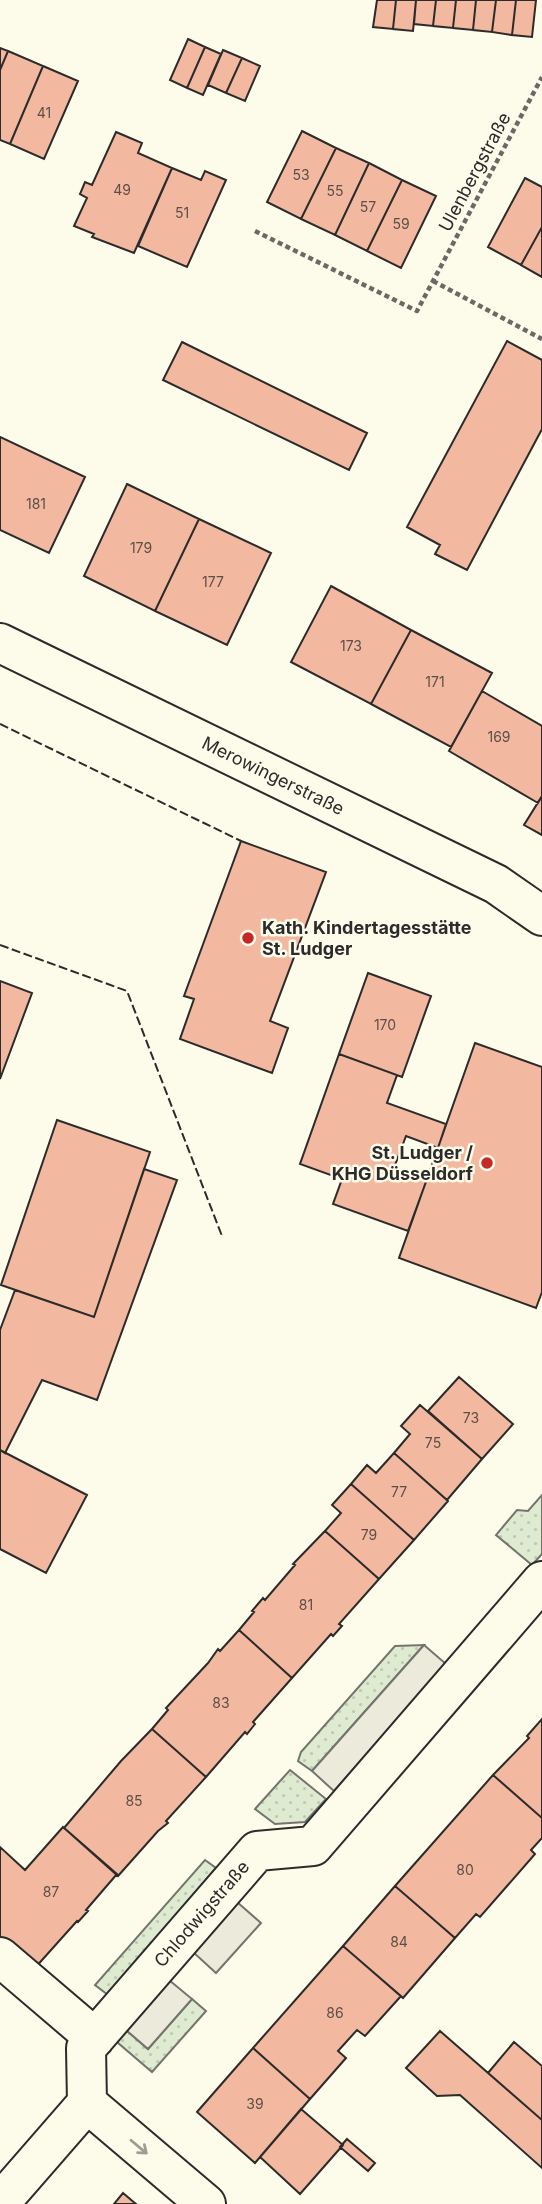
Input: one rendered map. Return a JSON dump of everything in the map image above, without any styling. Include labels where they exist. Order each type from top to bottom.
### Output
[{"type":"street","name":"Merowingerstraße","points":[[0,643],[496,884],[542,916]]},
{"type":"street","name":"Chlodwigstraße","points":[[87,2103],[86,2048],[257,1851],[313,1846],[542,1581]]},
{"type":"street","points":[[0,1957],[95,2038]]},
{"type":"street","points":[[2,2197],[87,2103],[206,2204]]},
{"type":"path","name":"Ulenbergstraße","points":[[255,231],[417,311],[542,77]]},
{"type":"path","points":[[433,281],[542,339]]},
{"type":"green space","points":[[542,1495],[542,1554],[532,1565],[496,1535],[517,1510],[528,1511]]},
{"type":"green space","points":[[424,1645],[312,1771],[298,1761],[301,1752],[395,1646]]},
{"type":"green space","points":[[290,1770],[326,1799],[305,1822],[275,1824],[255,1809]]},
{"type":"green space","points":[[205,1860],[216,1868],[108,1995],[95,1985]]},
{"type":"green space","points":[[192,1999],[206,2011],[152,2072],[117,2042],[126,2030],[148,2049]]},
{"type":"shaded area","points":[[424,1645],[446,1664],[334,1791],[312,1771]]},
{"type":"shaded area","points":[[237,1902],[261,1923],[216,1973],[193,1952]]},
{"type":"shaded area","points":[[169,1980],[192,1999],[148,2049],[126,2030]]},
{"type":"building","points":[[377,0],[396,0],[393,29],[373,27]]},
{"type":"building","points":[[396,0],[416,0],[413,31],[393,29]]},
{"type":"building","points":[[416,0],[436,0],[433,26],[414,24]]},
{"type":"building","points":[[436,0],[456,0],[453,28],[433,26]]},
{"type":"building","points":[[456,0],[476,0],[473,30],[453,28]]},
{"type":"building","points":[[476,0],[496,0],[492,32],[473,30]]},
{"type":"building","points":[[496,0],[516,0],[512,35],[492,32]]},
{"type":"building","points":[[516,0],[536,0],[532,37],[512,35]]},
{"type":"building","points":[[188,39],[205,47],[187,88],[170,80]]},
{"type":"building","points":[[205,47],[221,54],[203,95],[187,88]]},
{"type":"building","points":[[0,48],[8,51],[0,70]]},
{"type":"building","points":[[223,50],[242,58],[226,93],[208,85]]},
{"type":"building","points":[[8,51],[43,66],[10,144],[0,140],[0,70]]},
{"type":"building","points":[[242,58],[260,66],[245,101],[226,93]]},
{"type":"building","points":[[43,66],[78,81],[44,159],[10,144]]},
{"type":"building","points":[[302,131],[336,148],[301,219],[267,202]]},
{"type":"building","points":[[116,132],[142,143],[138,153],[172,168],[134,253],[92,237],[94,234],[74,226],[87,198],[80,194],[85,182],[92,185]]},
{"type":"building","points":[[336,148],[369,163],[335,235],[301,219]]},
{"type":"building","points":[[369,163],[402,180],[367,251],[335,235]]},
{"type":"building","points":[[172,168],[201,180],[205,171],[226,180],[187,267],[138,246]]},
{"type":"building","points":[[525,178],[542,187],[542,227],[521,265],[488,247]]},
{"type":"building","points":[[402,180],[436,196],[401,268],[367,251]]},
{"type":"building","points":[[542,227],[542,277],[521,265]]},
{"type":"building","points":[[507,341],[542,360],[542,429],[467,570],[435,554],[440,545],[407,527]]},
{"type":"building","points":[[182,342],[367,433],[349,470],[163,380]]},
{"type":"building","points":[[0,437],[85,477],[49,553],[0,530]]},
{"type":"building","points":[[127,484],[199,519],[155,611],[84,576]]},
{"type":"building","points":[[199,519],[271,553],[227,645],[155,611]]},
{"type":"building","points":[[331,586],[411,630],[371,704],[291,662]]},
{"type":"building","points":[[411,630],[492,673],[451,747],[371,704]]},
{"type":"building","points":[[482,691],[542,726],[542,796],[538,803],[449,751]]},
{"type":"building","points":[[542,796],[542,835],[524,825]]},
{"type":"building","points":[[241,841],[326,872],[270,1021],[288,1028],[272,1073],[180,1039],[194,999],[184,996]]},
{"type":"building","points":[[368,973],[431,996],[402,1077],[339,1054]]},
{"type":"building","points":[[0,981],[32,993],[0,1079]]},
{"type":"building","name":"St. Ludger / KHG Düsseldorf","points":[[475,1043],[542,1067],[542,1292],[536,1308],[399,1258]]},
{"type":"building","points":[[339,1054],[397,1075],[387,1103],[446,1124],[438,1148],[406,1136],[394,1168],[427,1179],[408,1231],[333,1204],[342,1179],[300,1164]]},
{"type":"building","points":[[57,1120],[150,1152],[94,1317],[1,1285]]},
{"type":"building","points":[[144,1169],[177,1180],[97,1400],[42,1380],[5,1453],[0,1450],[0,1330],[15,1290],[94,1317]]},
{"type":"building","points":[[459,1377],[513,1424],[482,1459],[428,1411]]},
{"type":"building","points":[[420,1405],[482,1459],[447,1500],[394,1453],[410,1434],[401,1426]]},
{"type":"building","points":[[0,1450],[87,1495],[46,1573],[0,1549]]},
{"type":"building","points":[[394,1453],[448,1501],[414,1540],[351,1484],[367,1465],[376,1473]]},
{"type":"building","points":[[351,1484],[414,1540],[379,1579],[325,1531],[341,1513],[332,1505]]},
{"type":"building","points":[[325,1531],[379,1579],[339,1624],[342,1626],[333,1636],[331,1634],[292,1678],[239,1630],[263,1598],[265,1600],[295,1565],[293,1564]]},
{"type":"building","points":[[239,1630],[292,1678],[253,1722],[255,1724],[247,1734],[245,1732],[206,1777],[152,1729],[168,1710],[166,1708],[218,1649],[220,1651]]},
{"type":"building","points":[[542,1719],[542,1818],[493,1775],[529,1738],[527,1736]]},
{"type":"building","points":[[152,1729],[206,1777],[166,1821],[168,1823],[118,1876],[64,1828]]},
{"type":"building","points":[[493,1775],[542,1818],[542,1838],[531,1850],[535,1854],[480,1917],[476,1914],[455,1938],[395,1886]]},
{"type":"building","points":[[63,1827],[117,1874],[86,1910],[88,1911],[34,1969],[0,1939],[0,1847],[25,1870]]},
{"type":"building","points":[[395,1886],[455,1938],[403,1998],[343,1946]]},
{"type":"building","points":[[343,1946],[401,1996],[365,2036],[357,2030],[338,2051],[346,2058],[310,2099],[253,2048]]},
{"type":"building","points":[[440,2031],[542,2120],[542,2168],[460,2095],[437,2096],[406,2068]]},
{"type":"building","points":[[514,2042],[542,2066],[542,2120],[488,2073]]},
{"type":"building","points":[[253,2048],[310,2099],[255,2163],[197,2112]]},
{"type":"building","points":[[301,2109],[343,2145],[300,2194],[260,2157]]},
{"type":"building","points":[[347,2139],[375,2163],[368,2171],[340,2147]]},
{"type":"building","points":[[123,2193],[136,2204],[114,2204]]},
{"type":"fence","points":[[0,724],[241,841]]},
{"type":"fence","points":[[0,945],[127,991],[222,1236]]},
{"type":"place","name":"Kath. Kindertagesstätte St. Ludger","points":[[248,938]]},
{"type":"place","name":"St. Ludger / KHG Düsseldorf","points":[[487,1163]]}]
